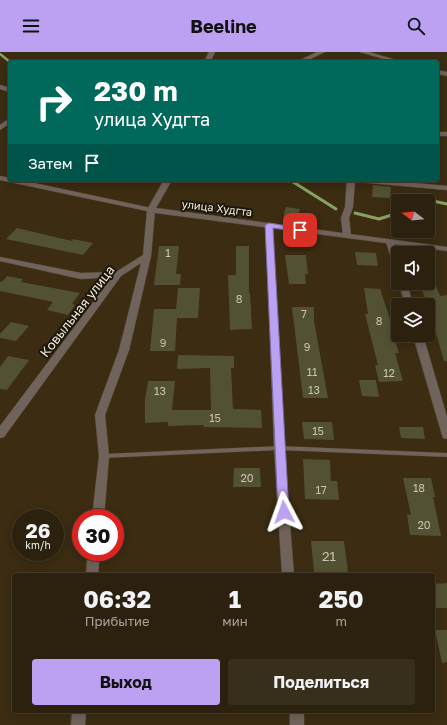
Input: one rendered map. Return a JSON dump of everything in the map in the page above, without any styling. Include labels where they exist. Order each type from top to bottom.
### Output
[{"type":"street","points":[[304,60],[322,52]]},
{"type":"street","points":[[363,52],[393,60]]},
{"type":"street","points":[[0,128],[8,122]]},
{"type":"street","name":"улица Худгта","points":[[19,182],[151,210],[447,249]]},
{"type":"street","points":[[99,509],[104,456],[100,415],[124,350],[147,256],[151,210],[167,182]]},
{"type":"street","points":[[346,236],[345,218],[349,207],[351,182]]},
{"type":"street","points":[[380,182],[447,188]]},
{"type":"street","points":[[269,225],[279,448],[288,573]]},
{"type":"street","points":[[390,242],[391,246]]},
{"type":"street","name":"Ковыльная улица","points":[[0,434],[118,274],[147,256]]},
{"type":"street","points":[[0,259],[81,276],[118,274]]},
{"type":"street","points":[[420,342],[447,435]]},
{"type":"street","points":[[92,573],[93,561]]},
{"type":"street","points":[[78,725],[79,713]]},
{"type":"street","points":[[296,713],[297,725]]},
{"type":"lane","points":[[104,456],[279,448],[447,455]]},
{"type":"building","points":[[373,185],[391,187],[390,198],[372,197]]},
{"type":"building","points":[[286,207],[300,209],[297,219],[283,217]]},
{"type":"building","points":[[17,228],[72,241],[73,239],[93,243],[83,255],[6,239]]},
{"type":"building","points":[[159,246],[179,246],[176,274],[181,274],[180,285],[154,285]]},
{"type":"building","points":[[236,246],[249,246],[249,293],[252,329],[230,330],[228,275],[236,275]]},
{"type":"building","points":[[355,252],[376,253],[378,266],[357,265]]},
{"type":"building","points":[[285,255],[306,255],[308,274],[305,274],[306,284],[289,284]]},
{"type":"building","points":[[7,276],[23,279],[21,282],[80,293],[72,304],[75,305],[68,315],[47,310],[53,302],[0,291],[0,282]]},
{"type":"building","points":[[435,283],[440,296],[447,295],[447,361],[444,361],[435,330],[435,298],[425,298],[422,290],[435,290]]},
{"type":"building","points":[[178,288],[200,288],[198,318],[177,318],[175,351],[150,351],[154,309],[176,309]]},
{"type":"building","points":[[364,288],[380,289],[391,322],[391,342],[395,342],[399,353],[395,353],[403,381],[379,382],[375,365],[378,365],[365,314],[368,314]]},
{"type":"building","points":[[292,307],[314,307],[314,321],[328,398],[303,398]]},
{"type":"building","points":[[11,322],[29,326],[16,341],[0,338],[0,334]]},
{"type":"building","points":[[178,355],[234,356],[234,368],[231,368],[233,409],[261,410],[262,428],[203,427],[204,425],[168,426],[168,422],[145,423],[145,400],[148,381],[175,381],[172,410],[211,410],[210,368],[177,369]]},
{"type":"building","points":[[8,356],[29,360],[7,390],[0,389],[0,367]]},
{"type":"building","points":[[359,380],[376,380],[379,397],[362,396]]},
{"type":"building","points":[[302,422],[332,422],[334,440],[304,439]]},
{"type":"building","points":[[399,427],[423,427],[425,439],[401,438]]},
{"type":"building","points":[[303,459],[330,460],[331,481],[337,481],[339,500],[305,499]]},
{"type":"building","points":[[234,468],[260,468],[261,487],[233,487]]},
{"type":"building","points":[[403,478],[431,478],[435,497],[433,497],[441,536],[410,535],[407,514],[411,515]]},
{"type":"building","points":[[311,541],[344,541],[348,572],[314,572]]},
{"type":"building","points":[[447,583],[447,608],[435,608],[435,584]]},
{"type":"building","points":[[435,630],[447,630],[447,662],[442,663]]},
{"type":"waterway","points":[[0,54],[8,60]]},
{"type":"waterway","points":[[293,182],[336,209]]},
{"type":"waterway","points":[[435,201],[447,204]]},
{"type":"waterway","points":[[355,213],[379,219],[391,215]]},
{"type":"route","points":[[284,512],[279,448],[269,225],[300,230]]}]
